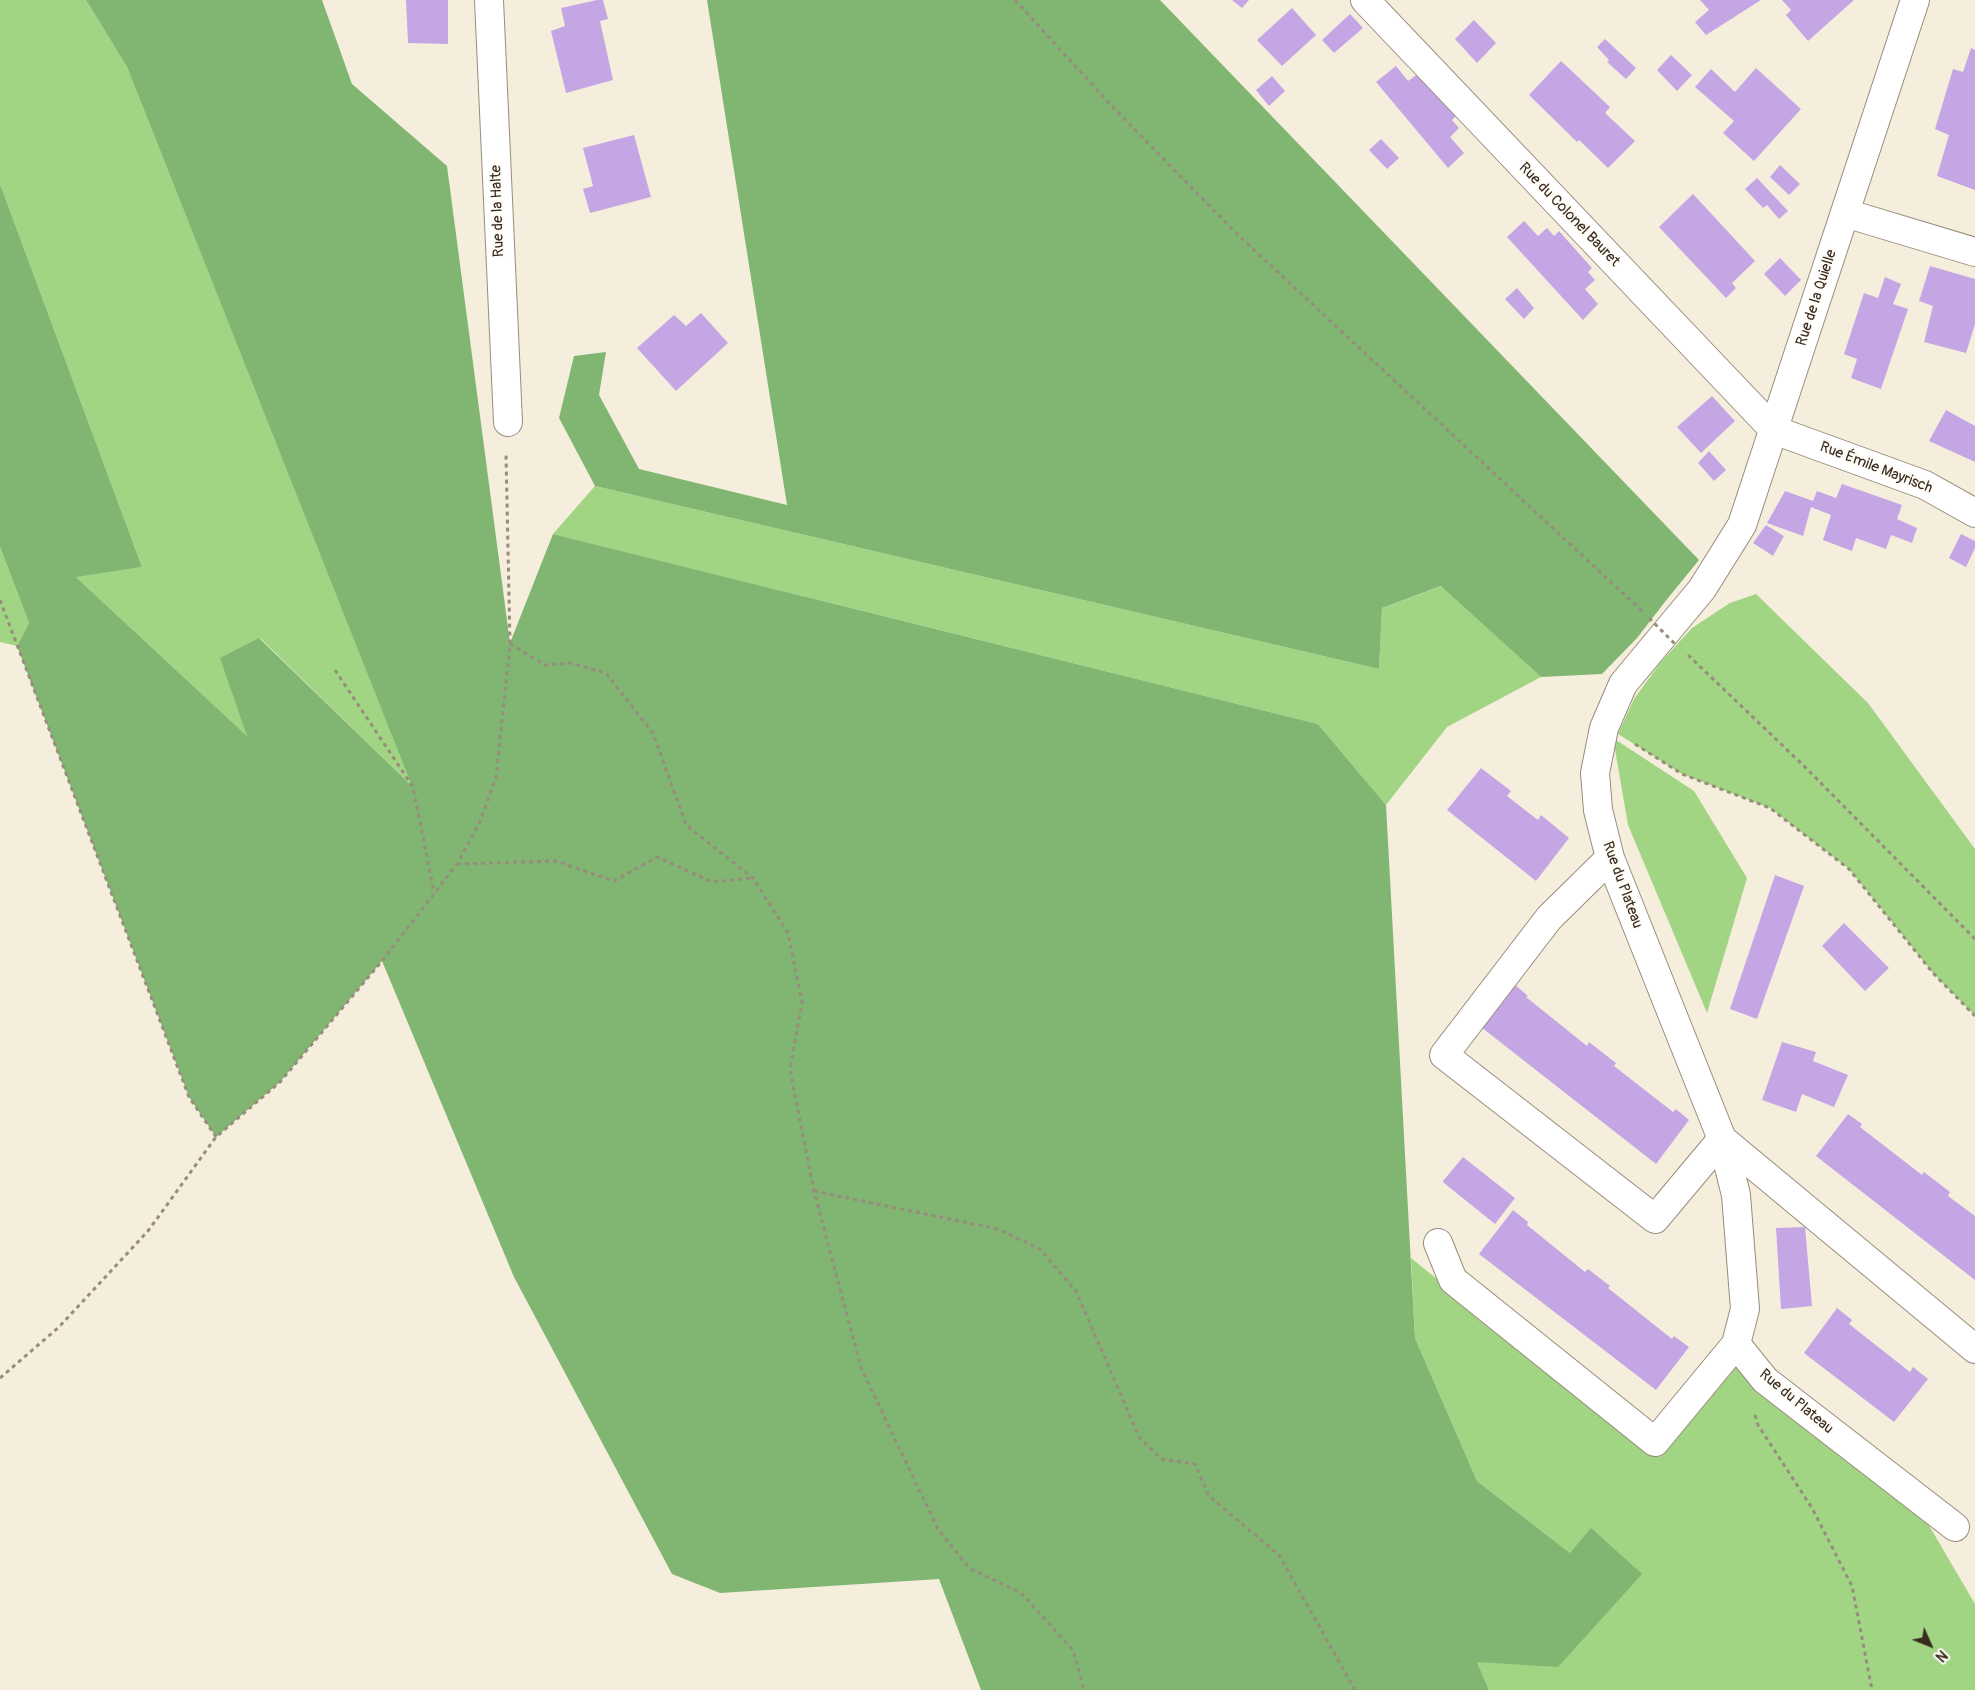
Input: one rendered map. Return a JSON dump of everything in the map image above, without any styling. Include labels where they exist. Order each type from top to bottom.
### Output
[{"type":"street","name":"Rue de la Halte","points":[[489,0],[508,422]]},
{"type":"street","name":"Rue du Colonel Bauret","points":[[1365,0],[1774,430]]},
{"type":"street","name":"Rue de la Quielle","points":[[1702,589],[1742,525],[1915,0]]},
{"type":"street","points":[[1845,213],[1975,252]]},
{"type":"street","name":"Rue Émile Mayrisch","points":[[1774,430],[1925,485],[1975,513]]},
{"type":"street","name":"Rue du Plateau","points":[[1702,589],[1623,684],[1604,728],[1595,773],[1598,810],[1610,858],[1722,1139],[1736,1195],[1745,1308],[1736,1344],[1765,1380],[1954,1527]]},
{"type":"street","points":[[1610,858],[1549,918],[1444,1054],[1655,1220],[1722,1139]]},
{"type":"street","name":"Rue du Plateau","points":[[1722,1139],[1975,1349]]},
{"type":"street","points":[[1438,1244],[1453,1280],[1655,1442],[1736,1344]]},
{"type":"path","points":[[1015,0],[1107,101],[1238,235],[1649,618],[1805,768],[1975,939]]},
{"type":"path","points":[[0,1378],[59,1327],[148,1230],[216,1137],[280,1082],[382,961],[434,894],[457,864],[479,824],[496,778],[510,644],[505,469],[508,422]]},
{"type":"path","points":[[0,600],[189,1097],[216,1137]]},
{"type":"path","points":[[510,644],[545,665],[570,663],[606,673],[653,733],[686,825],[753,878],[788,933],[802,1002],[790,1070],[814,1191],[861,1368],[938,1529],[970,1568],[1021,1593],[1073,1650],[1084,1690]]},
{"type":"path","points":[[335,670],[413,788],[434,894]]},
{"type":"path","points":[[1604,728],[1618,734],[1682,774],[1770,808],[1849,869],[1933,973],[1975,1016]]},
{"type":"path","points":[[457,864],[556,861],[614,881],[657,856],[712,882],[753,878]]},
{"type":"path","points":[[814,1191],[998,1229],[1040,1249],[1076,1291],[1139,1436],[1161,1458],[1195,1464],[1209,1496],[1279,1555],[1355,1690]]},
{"type":"path","points":[[1758,1425],[1812,1508],[1852,1586],[1872,1690]]},
{"type":"green space","points":[[0,0],[86,0],[127,67],[413,787],[260,638],[248,737],[75,576],[142,567],[0,184]]},
{"type":"green space","points":[[86,0],[322,0],[352,84],[447,166],[510,643],[553,534],[1318,724],[1386,805],[1415,1338],[1477,1481],[1570,1553],[1591,1528],[1642,1574],[1558,1667],[1477,1662],[1489,1690],[981,1690],[939,1579],[720,1593],[672,1574],[514,1277],[382,961],[280,1082],[216,1137],[189,1097],[17,646],[29,623],[0,547],[0,184],[142,567],[76,577],[247,736],[220,658],[259,638],[412,786],[127,67]]},
{"type":"green space","points":[[707,0],[1160,0],[1699,560],[1637,638],[1602,674],[1541,677],[1441,586],[1382,608],[1379,669],[595,486],[559,418],[574,356],[606,352],[599,395],[639,469],[787,505]]},
{"type":"green space","points":[[595,486],[1379,669],[1382,608],[1442,586],[1541,677],[1447,727],[1386,805],[1318,724],[553,534]]},
{"type":"green space","points":[[0,547],[29,623],[17,646],[0,642]]},
{"type":"green space","points":[[1756,594],[1868,703],[1975,849],[1975,1016],[1933,973],[1849,869],[1770,808],[1682,774],[1618,734],[1634,699],[1660,663],[1692,628],[1730,603]]},
{"type":"green space","points":[[1613,738],[1694,791],[1747,878],[1707,1013],[1628,825]]},
{"type":"green space","points":[[1411,1258],[1649,1450],[1736,1344],[1910,1493],[1975,1604],[1975,1690],[1489,1690],[1477,1662],[1570,1553],[1477,1481],[1415,1338]]},
{"type":"building","points":[[406,0],[448,0],[448,44],[408,43]]},
{"type":"building","points":[[603,0],[608,19],[600,21],[613,80],[566,93],[551,31],[565,26],[561,8]]},
{"type":"building","points":[[1232,0],[1249,0],[1242,8]]},
{"type":"building","points":[[1700,0],[1761,0],[1706,35],[1695,22],[1709,10]]},
{"type":"building","points":[[1782,0],[1854,0],[1808,41],[1786,15],[1791,10]]},
{"type":"building","points":[[1292,8],[1316,35],[1282,66],[1257,40]]},
{"type":"building","points":[[1350,14],[1363,28],[1334,53],[1322,40]]},
{"type":"building","points":[[1474,20],[1496,43],[1477,63],[1455,39]]},
{"type":"building","points":[[1605,39],[1636,68],[1626,79],[1607,62],[1609,60],[1597,47]]},
{"type":"building","points":[[1971,48],[1975,50],[1975,190],[1937,176],[1949,135],[1935,129],[1953,69],[1963,72]]},
{"type":"building","points":[[1671,55],[1692,75],[1677,91],[1657,70]]},
{"type":"building","points":[[1561,61],[1610,107],[1605,113],[1635,141],[1608,168],[1579,140],[1577,142],[1529,95]]},
{"type":"building","points":[[1396,66],[1408,81],[1418,74],[1456,116],[1452,120],[1459,128],[1450,137],[1464,153],[1448,168],[1376,82]]},
{"type":"building","points":[[1756,68],[1801,109],[1754,161],[1723,133],[1734,121],[1695,87],[1711,69],[1735,92]]},
{"type":"building","points":[[1272,76],[1285,91],[1269,106],[1256,90]]},
{"type":"building","points":[[634,135],[651,197],[590,213],[583,189],[593,186],[583,148]]},
{"type":"building","points":[[1381,139],[1399,158],[1387,169],[1369,150]]},
{"type":"building","points":[[1780,165],[1800,184],[1789,195],[1770,177]]},
{"type":"building","points":[[1757,178],[1788,211],[1779,219],[1767,205],[1763,208],[1745,189]]},
{"type":"building","points":[[1693,194],[1755,261],[1732,283],[1736,288],[1726,298],[1659,227]]},
{"type":"building","points":[[1524,221],[1538,236],[1547,228],[1554,236],[1559,231],[1592,268],[1588,272],[1595,280],[1585,289],[1598,304],[1583,320],[1507,237]]},
{"type":"building","points":[[1780,258],[1801,280],[1785,296],[1764,274]]},
{"type":"building","points":[[1930,266],[1975,279],[1975,324],[1966,353],[1924,342],[1933,306],[1919,301]]},
{"type":"building","points":[[1885,277],[1901,284],[1893,304],[1908,309],[1881,389],[1851,378],[1857,359],[1844,354],[1864,293],[1878,298]]},
{"type":"building","points":[[1517,288],[1534,308],[1524,319],[1505,299]]},
{"type":"building","points":[[701,313],[728,343],[676,391],[637,348],[674,315],[686,326]]},
{"type":"building","points":[[1712,396],[1735,421],[1701,453],[1677,427]]},
{"type":"building","points":[[1946,410],[1975,426],[1975,462],[1929,441]]},
{"type":"building","points":[[1709,451],[1726,470],[1714,481],[1698,463]]},
{"type":"building","points":[[1842,484],[1902,505],[1897,519],[1917,528],[1912,543],[1891,535],[1886,549],[1856,538],[1852,551],[1823,540],[1831,515],[1811,507],[1803,536],[1767,523],[1785,491],[1813,501],[1817,491],[1836,498]]},
{"type":"building","points":[[1766,525],[1784,536],[1773,556],[1753,543]]},
{"type":"building","points":[[1961,534],[1975,541],[1975,548],[1966,567],[1949,558]]},
{"type":"building","points":[[1481,768],[1511,791],[1507,796],[1538,820],[1541,815],[1569,838],[1536,881],[1447,810]]},
{"type":"building","points":[[1775,875],[1804,886],[1757,1019],[1730,1009]]},
{"type":"building","points":[[1844,923],[1889,968],[1865,991],[1822,946]]},
{"type":"building","points":[[1514,984],[1528,996],[1526,997],[1587,1046],[1589,1042],[1616,1063],[1614,1066],[1673,1112],[1676,1109],[1689,1120],[1656,1164],[1481,1027]]},
{"type":"building","points":[[1782,1042],[1816,1052],[1813,1061],[1848,1075],[1834,1107],[1802,1094],[1796,1112],[1762,1100]]},
{"type":"building","points":[[1848,1114],[1862,1124],[1860,1127],[1922,1175],[1924,1172],[1950,1192],[1948,1196],[1975,1216],[1975,1280],[1816,1156]]},
{"type":"building","points":[[1463,1157],[1515,1198],[1495,1224],[1443,1181]]},
{"type":"building","points":[[1513,1210],[1528,1222],[1527,1225],[1585,1272],[1588,1269],[1610,1286],[1608,1288],[1672,1339],[1674,1336],[1689,1347],[1656,1390],[1479,1254]]},
{"type":"building","points":[[1805,1227],[1812,1306],[1781,1309],[1776,1228]]},
{"type":"building","points":[[1837,1308],[1852,1320],[1849,1324],[1910,1372],[1913,1367],[1928,1379],[1894,1422],[1804,1353]]}]
